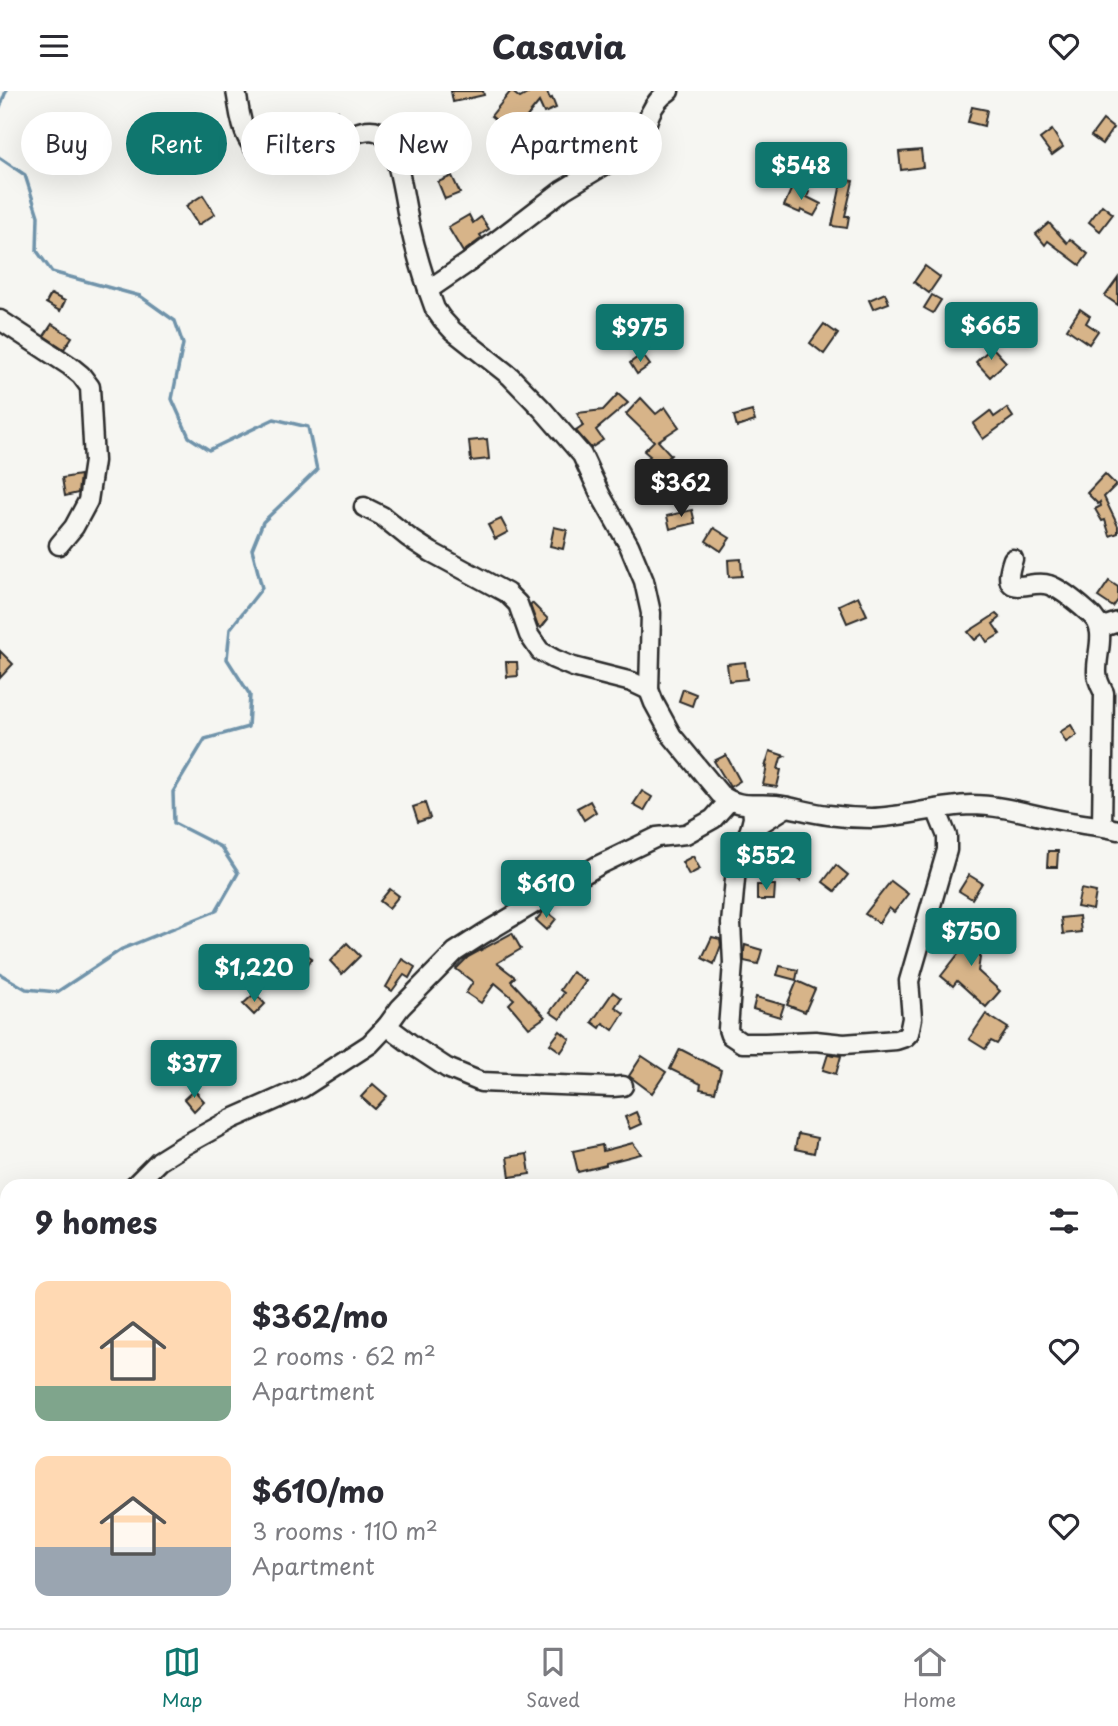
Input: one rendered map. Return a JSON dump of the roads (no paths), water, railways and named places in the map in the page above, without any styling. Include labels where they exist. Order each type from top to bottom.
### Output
[{"type":"street","points":[[236,91],[247,137],[257,151],[271,160],[297,160],[371,130],[385,136],[395,157],[410,225],[435,309],[453,331],[510,376],[582,455],[645,581],[651,613],[649,690],[654,703],[672,736],[705,778],[729,801],[752,806],[788,807],[829,816],[869,818],[904,816],[972,805],[1110,828],[1104,693],[1097,674],[1101,635],[1097,619],[1049,585],[1021,587],[1011,583],[1008,573],[1013,559]]},
{"type":"street","points":[[428,290],[563,190],[641,145],[653,105],[669,91]]},
{"type":"street","points":[[0,320],[70,366],[82,375],[90,387],[94,461],[88,501],[74,527],[59,545]]},
{"type":"street","points":[[364,507],[383,516],[430,552],[507,593],[518,604],[529,635],[540,651],[573,667],[632,681],[649,690]]},
{"type":"street","points":[[1100,628],[1118,622]]},
{"type":"street","points":[[141,1179],[159,1161],[183,1146],[232,1119],[302,1088],[370,1044],[400,1008],[455,952],[599,865],[657,837],[686,834],[713,819],[729,801]]},
{"type":"street","points":[[752,806],[750,830],[738,855],[731,924],[733,963],[728,1029],[730,1035],[742,1043],[815,1041],[844,1044],[896,1040],[909,1033],[912,1018],[909,981],[947,850],[947,836],[936,809]]},
{"type":"street","points":[[750,830],[788,807]]},
{"type":"street","points":[[387,1025],[447,1068],[481,1082],[623,1086]]},
{"type":"waterway","points":[[0,107],[6,91]]},
{"type":"waterway","points":[[0,158],[25,175],[38,216],[37,251],[52,272],[140,296],[175,321],[183,344],[172,399],[189,437],[209,450],[274,419],[308,427],[317,470],[263,522],[252,549],[262,588],[230,629],[227,659],[250,695],[248,727],[205,739],[173,792],[174,823],[221,847],[238,873],[216,911],[122,949],[57,992],[26,989],[0,974]]}]
